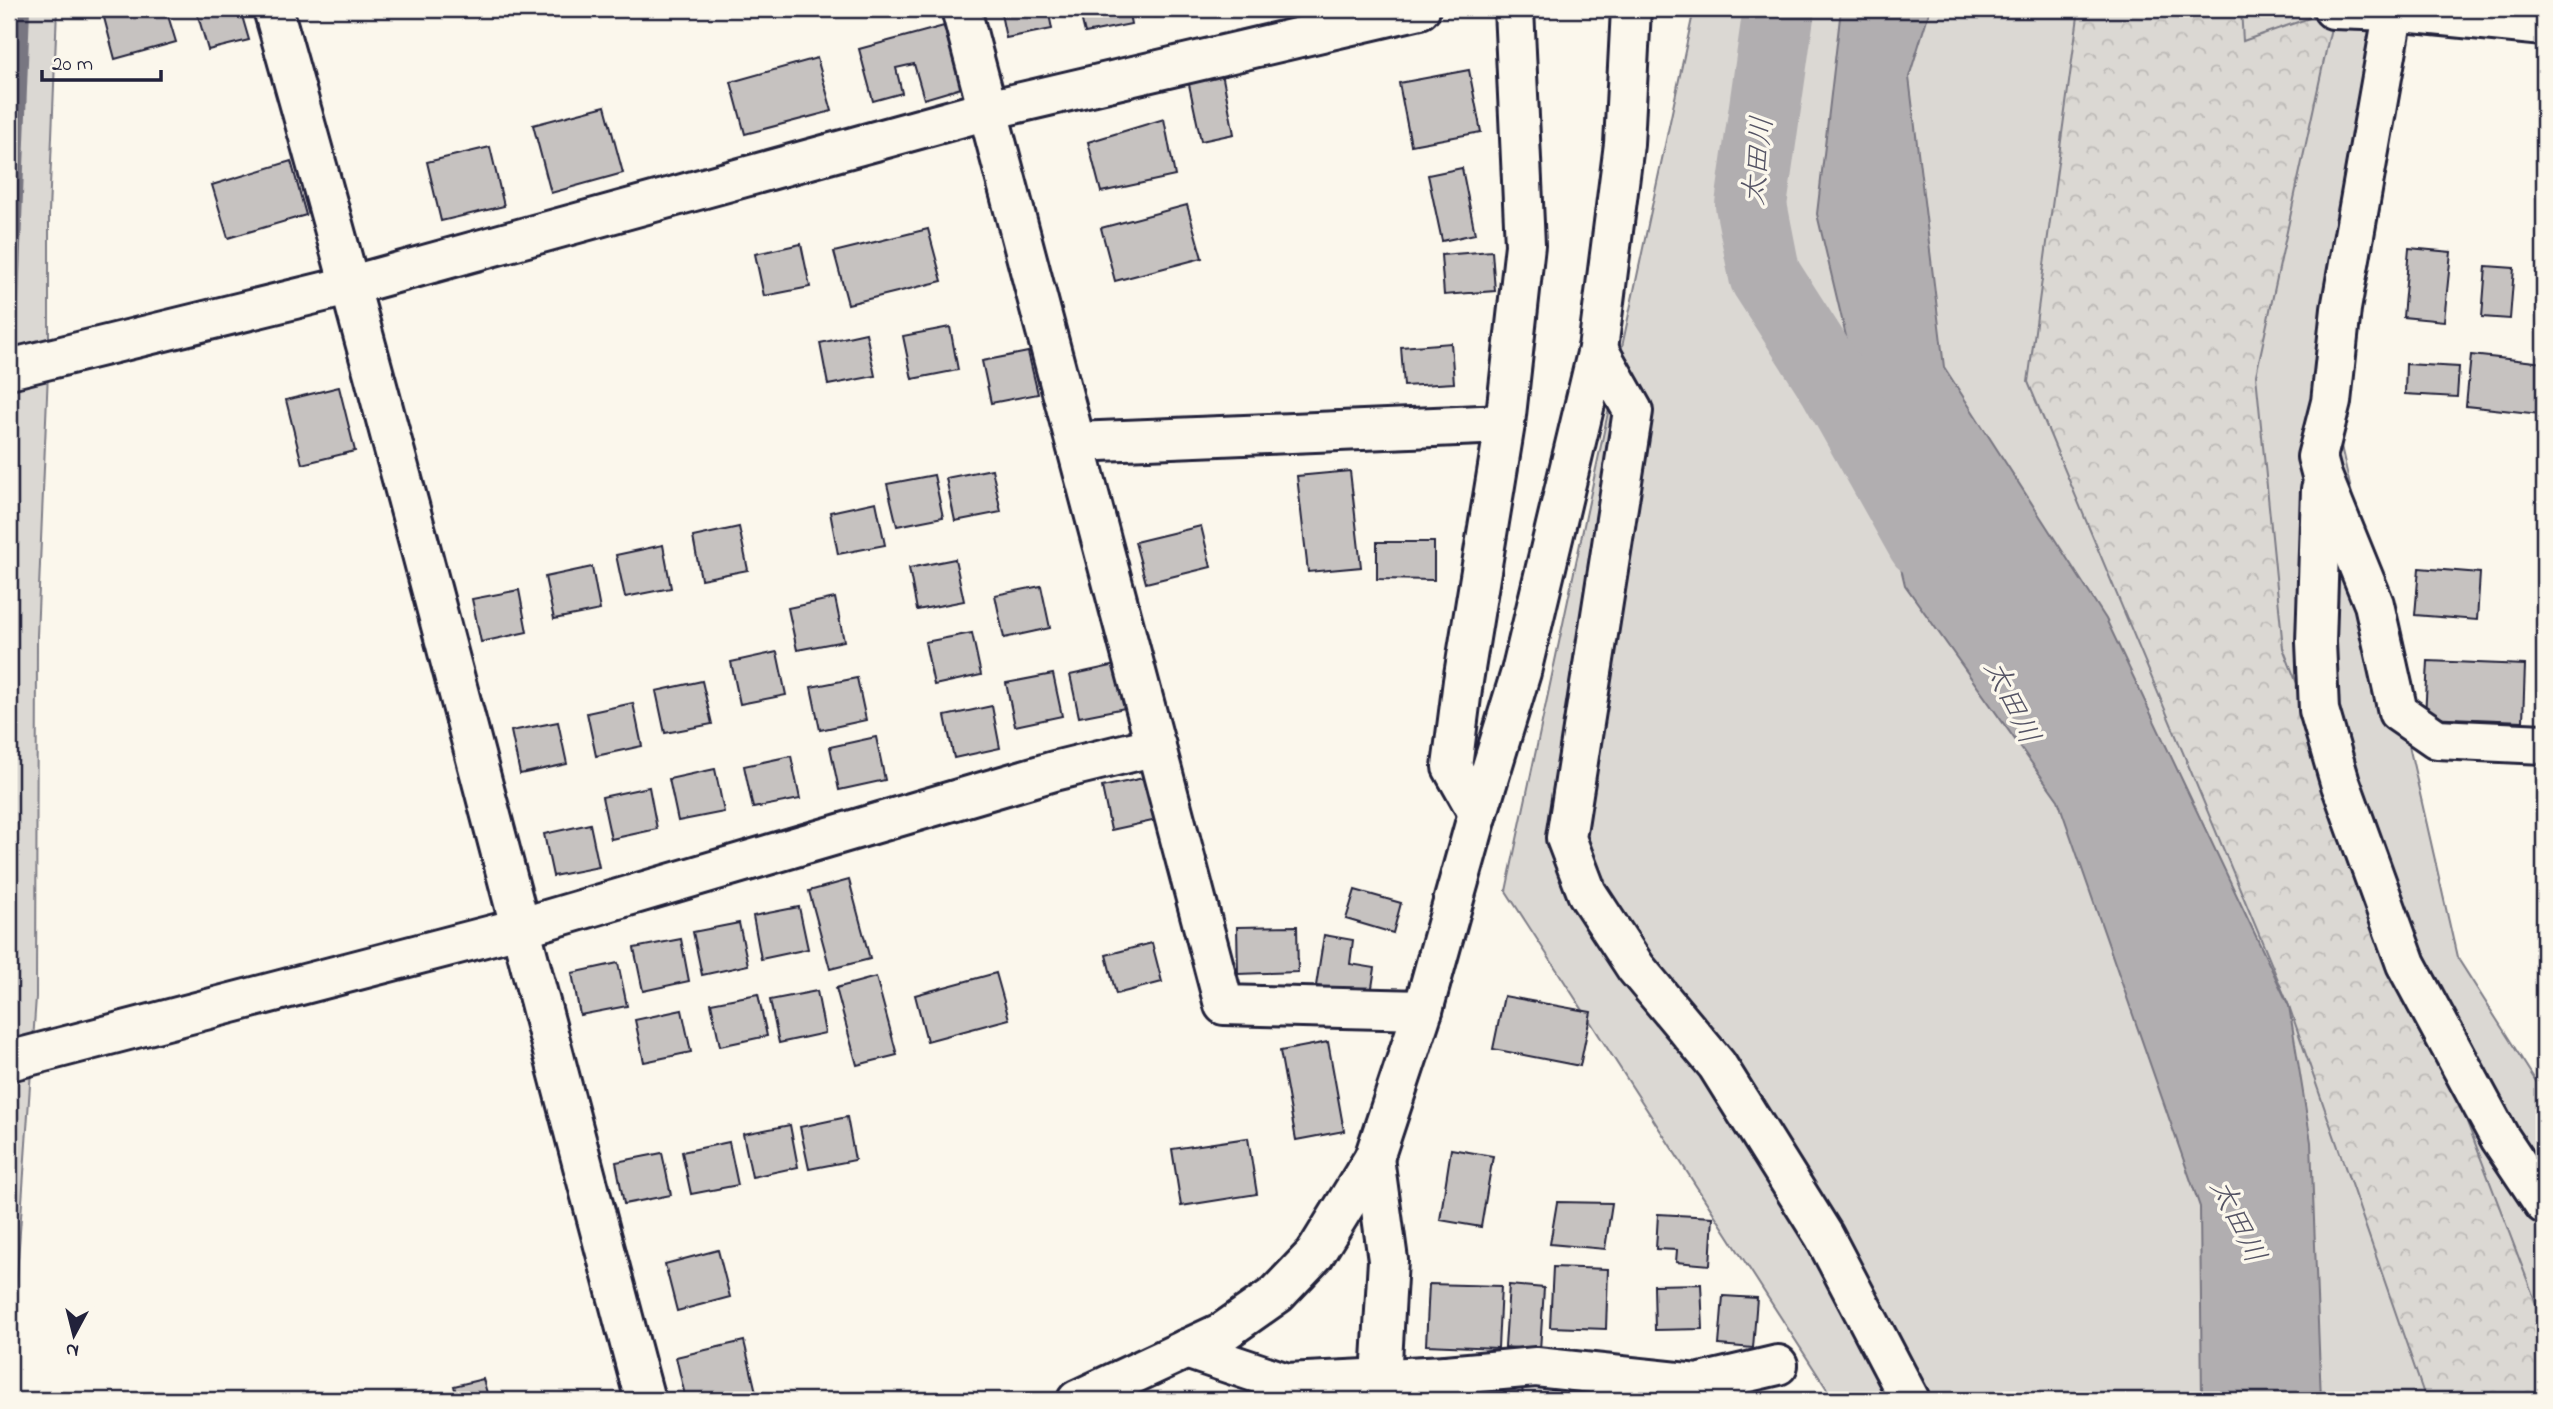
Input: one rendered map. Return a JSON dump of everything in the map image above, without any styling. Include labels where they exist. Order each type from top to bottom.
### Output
[{"type":"street","points":[[274,9],[352,285],[645,1400]]},
{"type":"street","points":[[961,9],[1224,1005],[1423,1010]]},
{"type":"street","points":[[9,369],[352,285],[988,110],[1420,9]]},
{"type":"street","points":[[1478,813],[1452,767],[1463,681],[1505,424],[1525,245],[1514,9]]},
{"type":"street","points":[[1077,1400],[1223,1332],[1277,1294],[1315,1254],[1374,1158],[1423,1010],[1521,672],[1598,349],[1624,144],[1631,9]]},
{"type":"street","points":[[2334,9],[2394,10],[2544,26]]},
{"type":"street","points":[[2394,10],[2341,309],[2330,402],[2316,457],[2374,604],[2398,712],[2437,739],[2544,744]]},
{"type":"street","points":[[1598,349],[1633,411],[1566,838],[1587,893],[1636,968],[1717,1065],[1824,1236],[1910,1400]]},
{"type":"street","points":[[1076,442],[1505,424]]},
{"type":"street","points":[[2322,477],[2316,642],[2319,710],[2340,782],[2406,964],[2500,1138],[2544,1204]]},
{"type":"street","points":[[9,1061],[519,928],[1054,771],[1156,746]]},
{"type":"street","points":[[1374,1158],[1388,1260],[1381,1378]]},
{"type":"street","points":[[1186,1349],[1247,1385],[1381,1378],[1448,1387],[1536,1367],[1700,1392],[1778,1365]]},
{"type":"green space","points":[[9,9],[57,9],[49,213],[49,348],[37,636],[36,997],[9,1393]]},
{"type":"green space","points":[[1694,9],[2400,9],[2331,402],[2457,957],[2544,1094],[2544,1400],[1834,1400],[1506,891]]},
{"type":"green space","points":[[2079,9],[2241,9],[2243,41],[2335,9],[2256,375],[2283,648],[2541,1316],[2544,1335],[2544,1400],[2426,1400],[2289,1006],[2028,382]]},
{"type":"water","points":[[1841,9],[1930,9],[1909,77],[1944,367],[2106,619],[2289,1006],[2311,1142],[2321,1400],[2202,1400],[2200,1207],[2058,800],[1905,585],[1817,214]]},
{"type":"building","points":[[166,9],[176,42],[115,59],[102,10]]},
{"type":"building","points":[[196,9],[240,9],[249,40],[208,50]]},
{"type":"building","points":[[1000,9],[1048,9],[1052,29],[1006,38]]},
{"type":"building","points":[[1079,9],[1128,9],[1131,24],[1085,33]]},
{"type":"building","points":[[1153,9],[1195,9],[1155,17]]},
{"type":"building","points":[[944,26],[961,88],[924,99],[914,64],[896,68],[902,93],[873,101],[859,49]]},
{"type":"building","points":[[817,58],[832,111],[745,134],[731,82]]},
{"type":"building","points":[[1221,68],[1234,134],[1201,141],[1187,75]]},
{"type":"building","points":[[1469,70],[1481,132],[1411,145],[1399,83]]},
{"type":"building","points":[[605,106],[623,173],[551,193],[533,125]]},
{"type":"building","points":[[1164,119],[1175,176],[1101,192],[1088,142]]},
{"type":"building","points":[[490,147],[504,206],[441,221],[427,162]]},
{"type":"building","points":[[291,161],[306,215],[228,238],[212,185]]},
{"type":"building","points":[[1462,168],[1475,234],[1442,241],[1428,175]]},
{"type":"building","points":[[1187,205],[1202,258],[1115,281],[1101,228]]},
{"type":"building","points":[[928,229],[942,281],[848,304],[834,252]]},
{"type":"building","points":[[801,244],[810,287],[764,296],[755,254]]},
{"type":"building","points":[[2409,248],[2451,252],[2444,321],[2403,317]]},
{"type":"building","points":[[1492,251],[1495,291],[1444,295],[1441,255]]},
{"type":"building","points":[[2486,266],[2514,268],[2510,319],[2482,317]]},
{"type":"building","points":[[950,327],[958,370],[912,379],[903,336]]},
{"type":"building","points":[[866,333],[875,376],[828,385],[820,343]]},
{"type":"building","points":[[1451,343],[1454,383],[1404,386],[1401,347]]},
{"type":"building","points":[[1028,352],[1038,394],[991,403],[982,361]]},
{"type":"building","points":[[2471,355],[2544,363],[2540,414],[2466,406]]},
{"type":"building","points":[[2406,364],[2459,367],[2457,397],[2405,394]]},
{"type":"building","points":[[339,387],[355,451],[302,464],[286,400]]},
{"type":"building","points":[[992,469],[1001,512],[955,521],[946,478]]},
{"type":"building","points":[[1350,471],[1361,567],[1308,572],[1297,476]]},
{"type":"building","points":[[934,475],[943,517],[897,526],[887,484]]},
{"type":"building","points":[[876,502],[885,545],[838,554],[830,512]]},
{"type":"building","points":[[1201,526],[1211,567],[1146,583],[1135,542]]},
{"type":"building","points":[[739,527],[748,570],[701,579],[693,537]]},
{"type":"building","points":[[1377,542],[1434,542],[1434,580],[1377,579]]},
{"type":"building","points":[[663,545],[671,588],[625,597],[616,555]]},
{"type":"building","points":[[955,559],[964,601],[917,610],[909,568]]},
{"type":"building","points":[[592,567],[600,610],[554,619],[545,577]]},
{"type":"building","points":[[2419,568],[2480,573],[2477,620],[2415,615]]},
{"type":"building","points":[[1041,586],[1050,628],[1004,638],[995,595]]},
{"type":"building","points":[[519,590],[527,632],[481,642],[472,599]]},
{"type":"building","points":[[835,598],[844,641],[797,650],[788,608]]},
{"type":"building","points":[[972,633],[981,675],[934,685],[925,642]]},
{"type":"building","points":[[777,652],[786,695],[740,704],[731,662]]},
{"type":"building","points":[[2428,661],[2525,665],[2523,721],[2425,717]]},
{"type":"building","points":[[1116,665],[1125,708],[1079,717],[1070,675]]},
{"type":"building","points":[[1053,674],[1062,716],[1015,726],[1006,683]]},
{"type":"building","points":[[857,678],[866,720],[820,730],[811,687]]},
{"type":"building","points":[[702,681],[712,724],[665,733],[656,691]]},
{"type":"building","points":[[633,703],[642,746],[596,756],[587,713]]},
{"type":"building","points":[[992,706],[1000,748],[954,758],[945,716]]},
{"type":"building","points":[[558,722],[567,764],[520,774],[511,731]]},
{"type":"building","points":[[876,737],[885,780],[839,790],[830,747]]},
{"type":"building","points":[[791,756],[800,799],[753,808],[744,766]]},
{"type":"building","points":[[715,769],[724,812],[678,821],[669,779]]},
{"type":"building","points":[[1148,777],[1157,820],[1111,830],[1102,787]]},
{"type":"building","points":[[649,787],[657,829],[611,839],[602,797]]},
{"type":"building","points":[[590,824],[599,867],[553,876],[544,834]]},
{"type":"building","points":[[849,880],[870,959],[830,969],[809,891]]},
{"type":"building","points":[[1355,890],[1401,903],[1393,933],[1346,919]]},
{"type":"building","points":[[799,907],[808,949],[761,959],[753,916]]},
{"type":"building","points":[[739,923],[748,965],[702,975],[693,932]]},
{"type":"building","points":[[1297,926],[1298,972],[1238,974],[1237,927]]},
{"type":"building","points":[[1324,935],[1353,940],[1350,964],[1375,968],[1371,994],[1316,986]]},
{"type":"building","points":[[681,939],[689,981],[643,991],[634,948]]},
{"type":"building","points":[[1152,943],[1162,982],[1116,994],[1106,955]]},
{"type":"building","points":[[618,963],[627,1006],[580,1015],[572,973]]},
{"type":"building","points":[[996,973],[1009,1019],[927,1041],[915,995]]},
{"type":"building","points":[[876,977],[897,1055],[857,1065],[836,988]]},
{"type":"building","points":[[817,991],[825,1033],[779,1043],[770,1000]]},
{"type":"building","points":[[758,994],[767,1036],[720,1046],[711,1003]]},
{"type":"building","points":[[1504,996],[1591,1012],[1580,1066],[1493,1049]]},
{"type":"building","points":[[682,1010],[691,1052],[644,1062],[635,1020]]},
{"type":"building","points":[[1328,1042],[1344,1131],[1296,1140],[1280,1051]]},
{"type":"building","points":[[847,1117],[855,1160],[809,1169],[800,1127]]},
{"type":"building","points":[[790,1125],[798,1167],[752,1177],[743,1134]]},
{"type":"building","points":[[1248,1138],[1257,1194],[1181,1206],[1172,1149]]},
{"type":"building","points":[[729,1142],[738,1185],[691,1194],[682,1152]]},
{"type":"building","points":[[1451,1149],[1493,1156],[1481,1227],[1440,1220]]},
{"type":"building","points":[[662,1153],[671,1195],[624,1204],[616,1162]]},
{"type":"building","points":[[1557,1202],[1612,1203],[1605,1249],[1550,1244]]},
{"type":"building","points":[[1658,1214],[1713,1217],[1710,1265],[1676,1262],[1677,1250],[1656,1249]]},
{"type":"building","points":[[718,1250],[730,1297],[677,1311],[665,1264]]},
{"type":"building","points":[[1553,1267],[1608,1269],[1606,1329],[1550,1327]]},
{"type":"building","points":[[1429,1284],[1501,1286],[1498,1348],[1426,1345]]},
{"type":"building","points":[[1701,1284],[1703,1329],[1655,1330],[1654,1285]]},
{"type":"building","points":[[1509,1285],[1544,1288],[1540,1350],[1505,1347]]},
{"type":"building","points":[[1723,1296],[1757,1298],[1753,1348],[1719,1345]]},
{"type":"building","points":[[744,1341],[756,1392],[724,1400],[686,1400],[676,1357]]},
{"type":"building","points":[[483,1379],[489,1400],[458,1400],[454,1386]]},
{"type":"building","points":[[1522,1383],[1523,1400],[1471,1400],[1470,1385]]},
{"type":"waterway","points":[[9,407],[24,9]]},
{"type":"waterway","name":"太田川","points":[[1779,9],[1751,205],[1765,276],[1834,384],[1923,542]]}]
